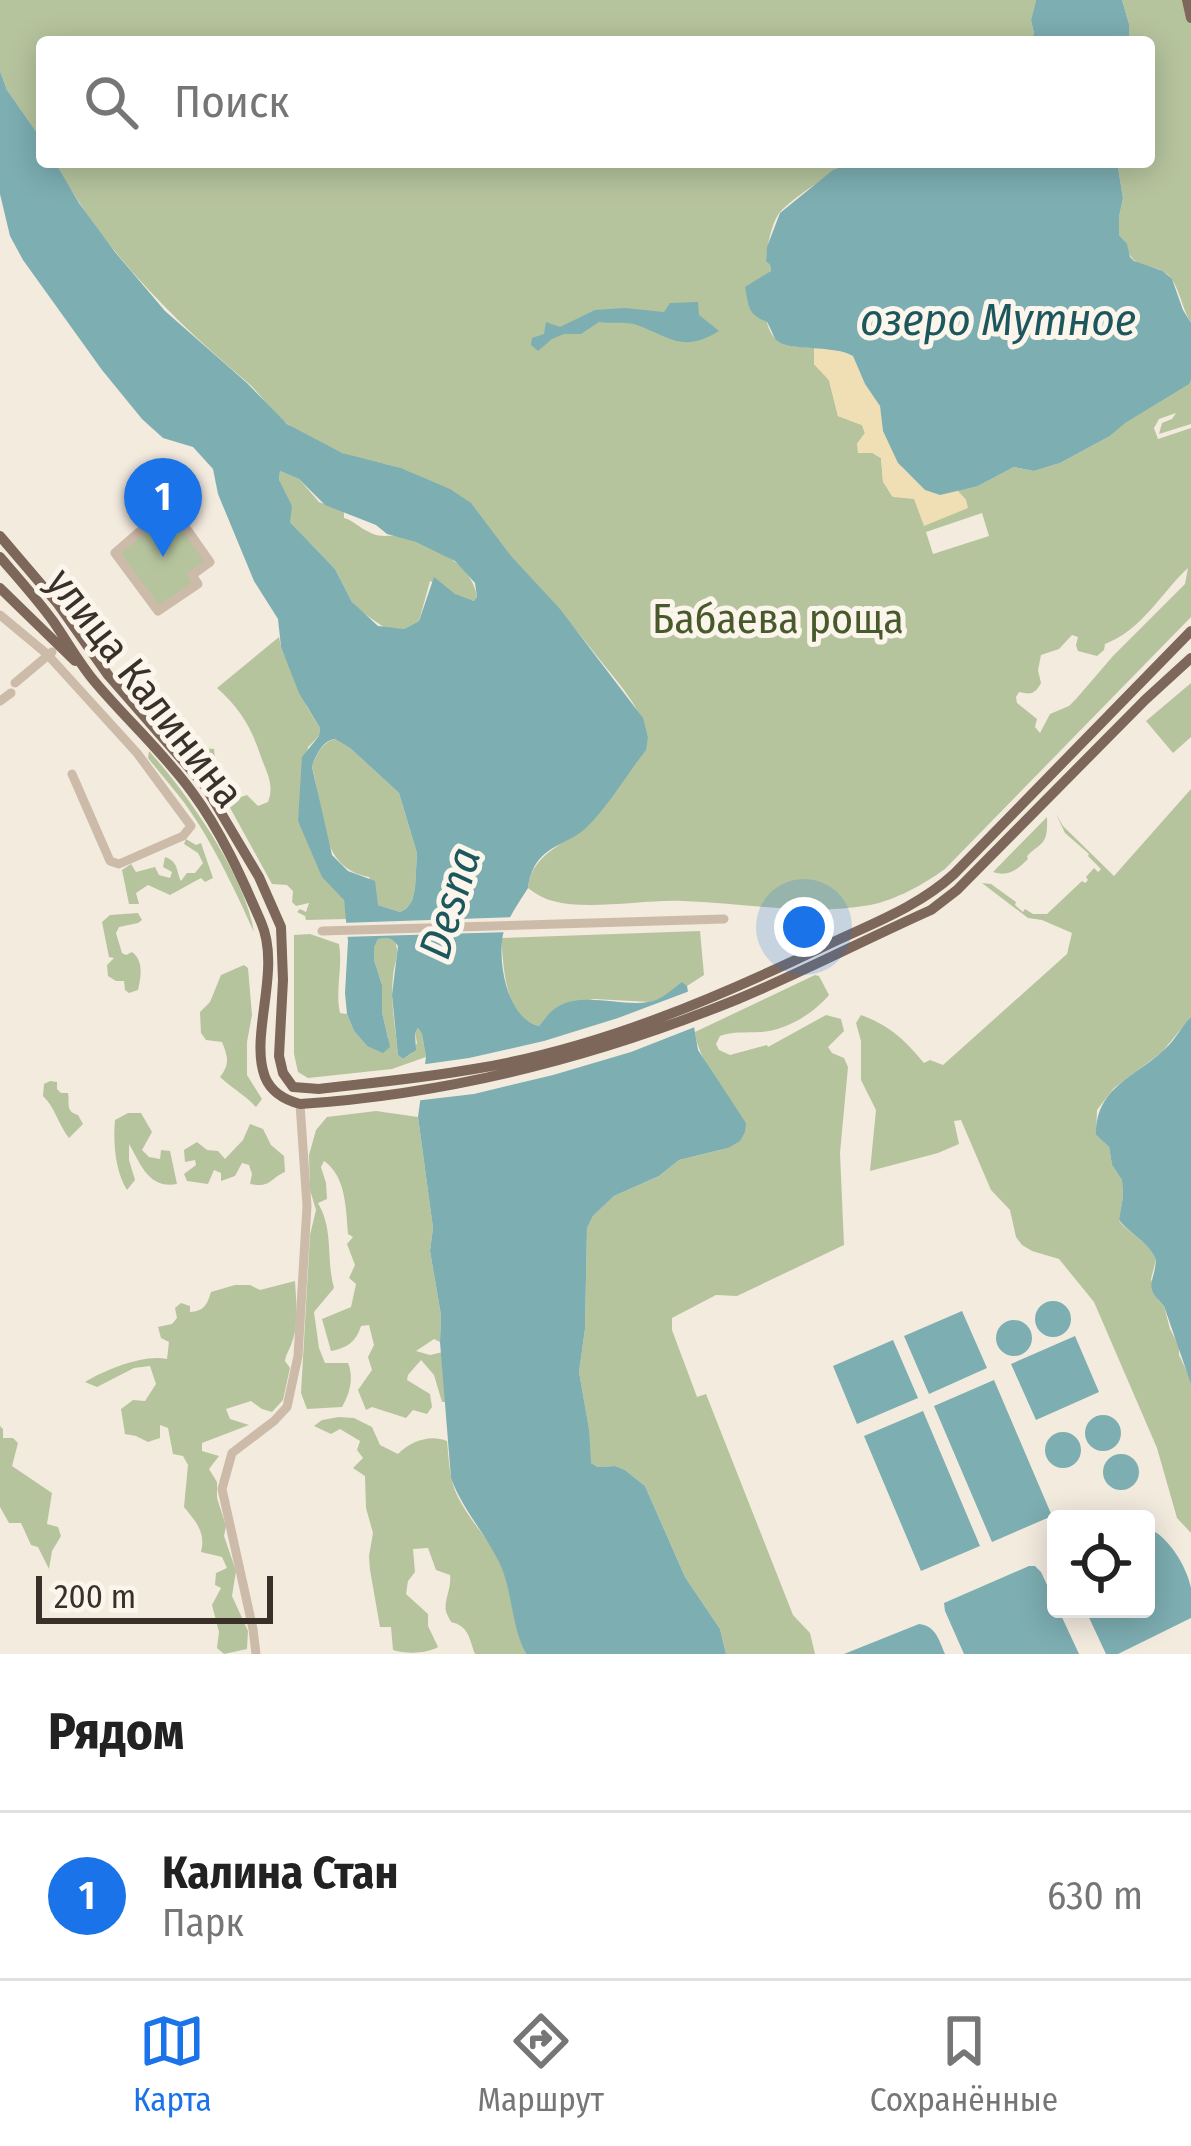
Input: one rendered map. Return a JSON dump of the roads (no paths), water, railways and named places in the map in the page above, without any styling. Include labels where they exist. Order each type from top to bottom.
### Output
[{"type":"main road","points":[[1187,0],[1191,17]]},
{"type":"main road","name":"улица Калинина","points":[[0,536],[58,604],[103,670],[205,786],[259,877],[281,927],[280,1062],[293,1087],[316,1094]]},
{"type":"main road","name":"улица Калинина","points":[[0,557],[83,666],[194,794],[244,884],[266,932],[264,1075],[282,1097],[300,1104]]},
{"type":"main road","points":[[0,588],[83,666]]},
{"type":"main road","points":[[735,994],[934,891],[1191,631]]},
{"type":"main road","points":[[300,1104],[316,1094],[475,1069],[628,1028],[735,994],[945,902],[1191,658]]},
{"type":"street","points":[[170,505],[210,562],[192,575],[198,584],[158,611],[116,553],[170,505]]},
{"type":"street","points":[[0,615],[47,654],[137,753],[191,826],[183,836],[119,865],[110,861],[71,774]]},
{"type":"street","points":[[0,701],[47,654],[60,648]]},
{"type":"street","points":[[324,931],[724,919]]},
{"type":"street","points":[[256,1654],[222,1490],[232,1453],[287,1407],[298,1356],[307,1206],[300,1104]]},
{"type":"water","points":[[1036,0],[1122,0],[1129,36],[1033,36]]},
{"type":"water","name":"Desna","points":[[0,71],[7,90],[36,131],[36,168],[59,168],[115,252],[165,311],[287,424],[342,453],[401,468],[471,503],[643,718],[646,750],[610,800],[586,828],[536,864],[505,928],[502,965],[513,1003],[520,1014],[539,1026],[552,1011],[573,1001],[648,1002],[682,982],[687,986],[698,1050],[746,1123],[740,1141],[679,1160],[659,1176],[614,1196],[593,1216],[587,1228],[585,1329],[579,1372],[591,1463],[625,1470],[645,1486],[685,1577],[720,1629],[726,1654],[526,1654],[499,1562],[451,1478],[441,1315],[418,1117],[426,1057],[418,1028],[416,1050],[403,1059],[398,1055],[392,995],[398,946],[385,938],[378,939],[374,947],[390,1047],[383,1053],[367,1046],[347,1014],[344,900],[322,877],[298,821],[302,757],[320,728],[299,693],[281,647],[278,619],[254,581],[218,494],[213,469],[193,447],[163,438],[142,419],[102,370],[10,236],[0,194]],"holes":[[[280,471],[299,479],[325,505],[455,561],[475,583],[477,597],[474,601],[455,594],[434,577],[419,621],[404,629],[378,626],[352,602],[335,569],[290,522],[292,506],[279,480]],[[331,740],[350,748],[399,793],[417,853],[412,901],[400,912],[378,905],[375,881],[348,871],[332,855],[312,767],[323,745]]]},
{"type":"water","name":"озеро Мутное","points":[[1118,168],[1123,198],[1119,235],[1134,261],[1172,279],[1191,323],[1189,384],[1060,463],[1034,471],[1014,467],[978,486],[940,495],[925,490],[898,463],[883,431],[880,406],[853,356],[782,344],[767,322],[752,312],[747,299],[745,287],[771,271],[767,247],[780,213],[833,170]]},
{"type":"water","points":[[698,302],[699,315],[719,331],[696,341],[678,341],[633,324],[599,322],[581,334],[552,339],[538,351],[531,345],[532,338],[544,334],[546,322],[560,327],[595,310],[664,312],[670,303]]},
{"type":"water","points":[[1191,1017],[1191,1384],[1164,1306],[1152,1289],[1156,1260],[1119,1220],[1122,1180],[1112,1165],[1109,1147],[1096,1135],[1098,1118],[1110,1094],[1166,1048]]},
{"type":"water","points":[[1053,1301],[1066,1306],[1071,1319],[1066,1332],[1053,1337],[1040,1332],[1035,1319],[1040,1306]]},
{"type":"water","points":[[962,1311],[987,1368],[929,1394],[904,1336]]},
{"type":"water","points":[[1014,1320],[1027,1325],[1032,1338],[1027,1351],[1014,1356],[1001,1351],[996,1338],[1001,1325]]},
{"type":"water","points":[[1075,1336],[1099,1392],[1036,1420],[1011,1364]]},
{"type":"water","points":[[893,1340],[918,1398],[857,1424],[833,1366]]},
{"type":"water","points":[[994,1380],[1049,1510],[1047,1518],[992,1542],[934,1406]]},
{"type":"water","points":[[923,1411],[980,1546],[921,1571],[864,1436]]},
{"type":"water","points":[[1103,1415],[1115,1421],[1121,1433],[1115,1445],[1103,1451],[1091,1445],[1085,1433],[1091,1421]]},
{"type":"water","points":[[1063,1432],[1075,1438],[1081,1450],[1075,1462],[1063,1468],[1051,1462],[1045,1450],[1051,1438]]},
{"type":"water","points":[[1121,1454],[1133,1460],[1139,1472],[1133,1484],[1121,1490],[1109,1484],[1103,1472],[1109,1460]]},
{"type":"water","points":[[1155,1532],[1185,1570],[1191,1588],[1191,1618],[1118,1654],[1106,1654],[1089,1618],[1155,1618]]},
{"type":"water","points":[[1035,1566],[1047,1585],[1047,1618],[1062,1618],[1079,1654],[964,1654],[944,1603]]},
{"type":"water","points":[[919,1624],[933,1631],[945,1654],[844,1654]]},
{"type":"place","name":"Калина Стан","points":[[163,557]]},
{"type":"park label","name":"Бабаева роща","points":[[778,619]]}]
